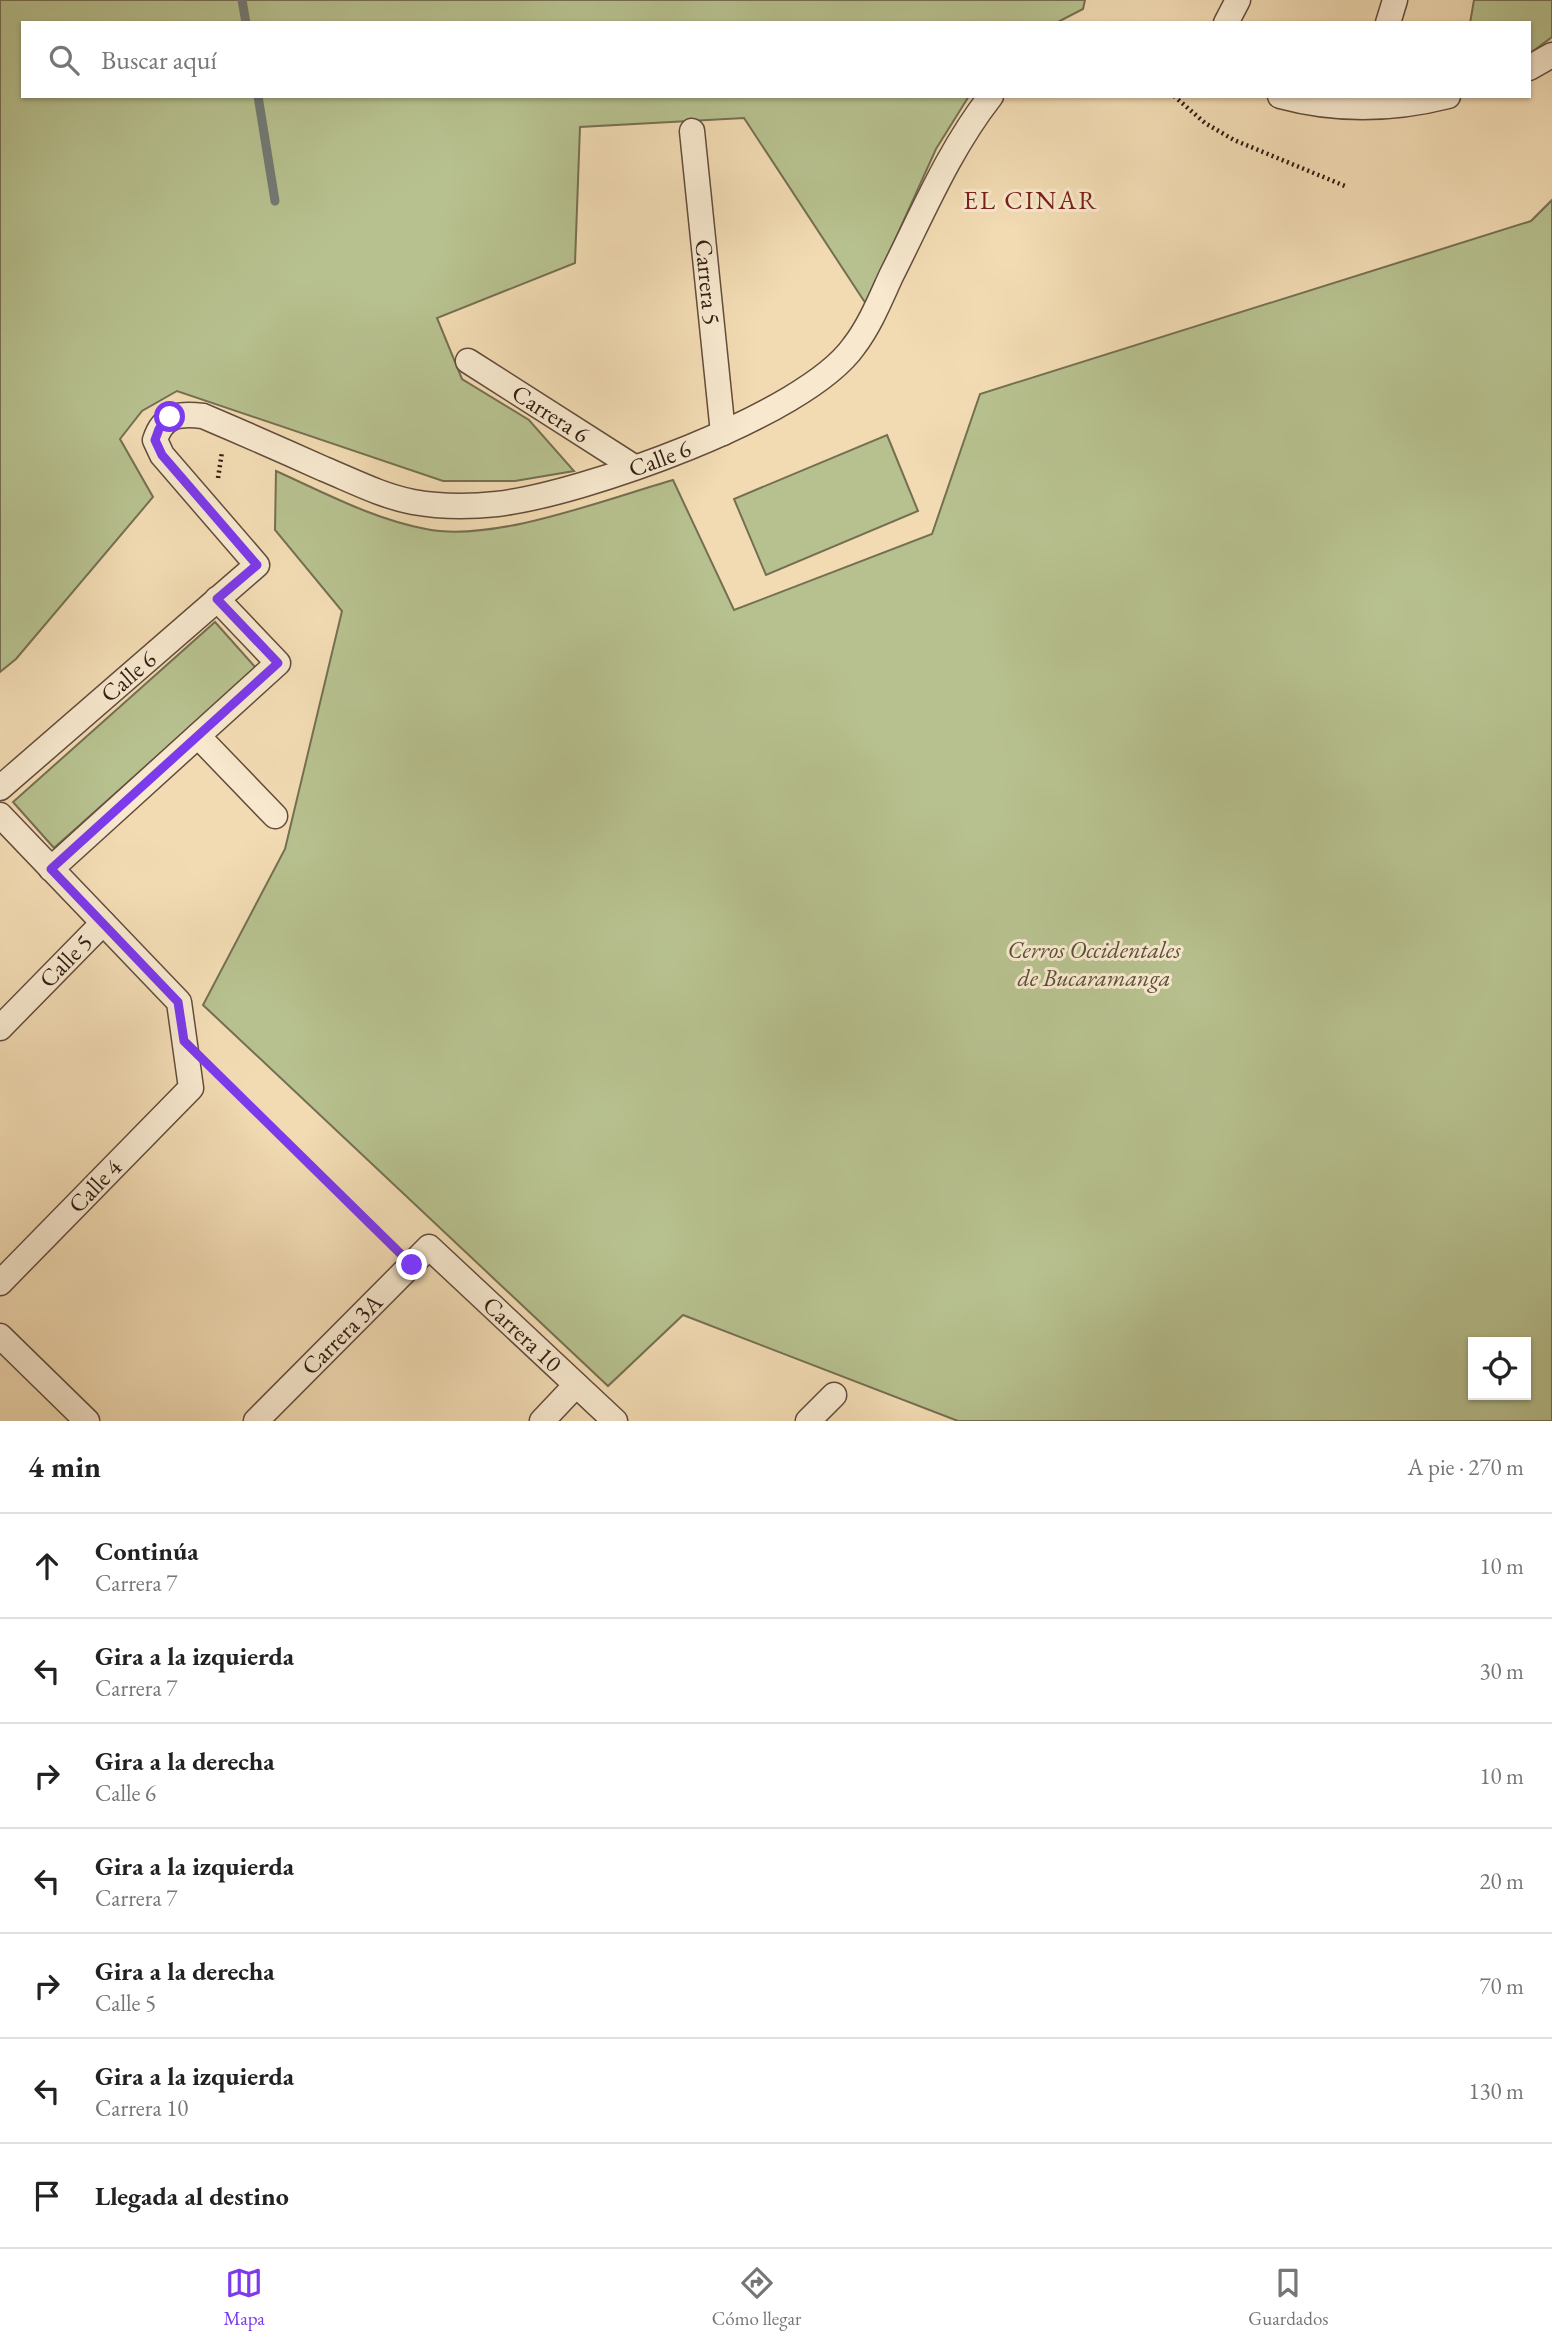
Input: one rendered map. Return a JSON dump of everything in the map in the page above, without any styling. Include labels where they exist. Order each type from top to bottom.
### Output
[{"type":"street","points":[[1227,21],[1238,0]]},
{"type":"street","points":[[1389,21],[1395,0]]},
{"type":"street","points":[[1531,67],[1552,55]]},
{"type":"street","name":"Calle 6","points":[[0,788],[257,565],[162,455],[155,440],[159,429],[170,417],[187,414],[203,416],[379,493],[412,502],[451,506],[498,504],[554,493],[634,467],[723,433],[779,408],[813,387],[853,348],[935,186],[990,98]]},
{"type":"street","points":[[1290,98],[1329,106],[1385,101],[1421,103],[1440,98]]},
{"type":"street","name":"Carrera 5","points":[[692,131],[723,433]]},
{"type":"street","name":"Carrera 6","points":[[468,361],[634,467]]},
{"type":"street","points":[[51,869],[278,663],[217,599]]},
{"type":"street","points":[[198,736],[275,816]]},
{"type":"street","points":[[0,815],[103,923]]},
{"type":"street","name":"Calle 5","points":[[0,1028],[103,923]]},
{"type":"street","name":"Calle 4","points":[[0,1283],[191,1088],[178,1002],[103,923]]},
{"type":"street","name":"Carrera 10","points":[[420,1256],[576,1385],[615,1421]]},
{"type":"street","name":"Carrera 3A","points":[[256,1421],[420,1256]]},
{"type":"street","points":[[0,1336],[87,1421]]},
{"type":"street","points":[[542,1421],[576,1385]]},
{"type":"street","points":[[808,1421],[834,1395]]},
{"type":"path","points":[[1176,98],[1205,123],[1234,140],[1345,186]]},
{"type":"path","points":[[212,514],[227,426]]},
{"type":"path","points":[[214,1070],[420,1256]]},
{"type":"green space","points":[[0,0],[1085,0],[1083,9],[1060,21],[21,21],[21,98],[968,98],[936,149],[866,304],[744,118],[580,127],[575,263],[437,318],[462,379],[529,420],[574,471],[515,481],[443,481],[177,391],[142,411],[120,439],[153,497],[16,659],[0,672]]},
{"type":"green space","points":[[1474,0],[1552,0],[1552,37],[1531,53],[1531,21],[1470,21]]},
{"type":"green space","name":"Cerros Occidentales de Bucaramanga","points":[[1552,200],[1552,1421],[958,1421],[683,1315],[608,1386],[203,1005],[285,849],[342,611],[275,530],[276,471],[387,519],[426,529],[453,532],[484,530],[550,517],[673,480],[734,610],[932,534],[980,394],[1531,221]]},
{"type":"green space","points":[[887,435],[918,511],[766,575],[734,499]]},
{"type":"green space","points":[[215,622],[256,668],[54,848],[13,802]]},
{"type":"waterway","points":[[242,0],[246,21]]},
{"type":"waterway","points":[[258,98],[275,201]]},
{"type":"district","name":"EL CINAR","points":[[1031,200]]},
{"type":"route","points":[[170,417],[159,429],[155,440],[162,455],[257,565],[217,599],[278,663],[51,869],[178,1002],[184,1041],[412,1265]]}]
